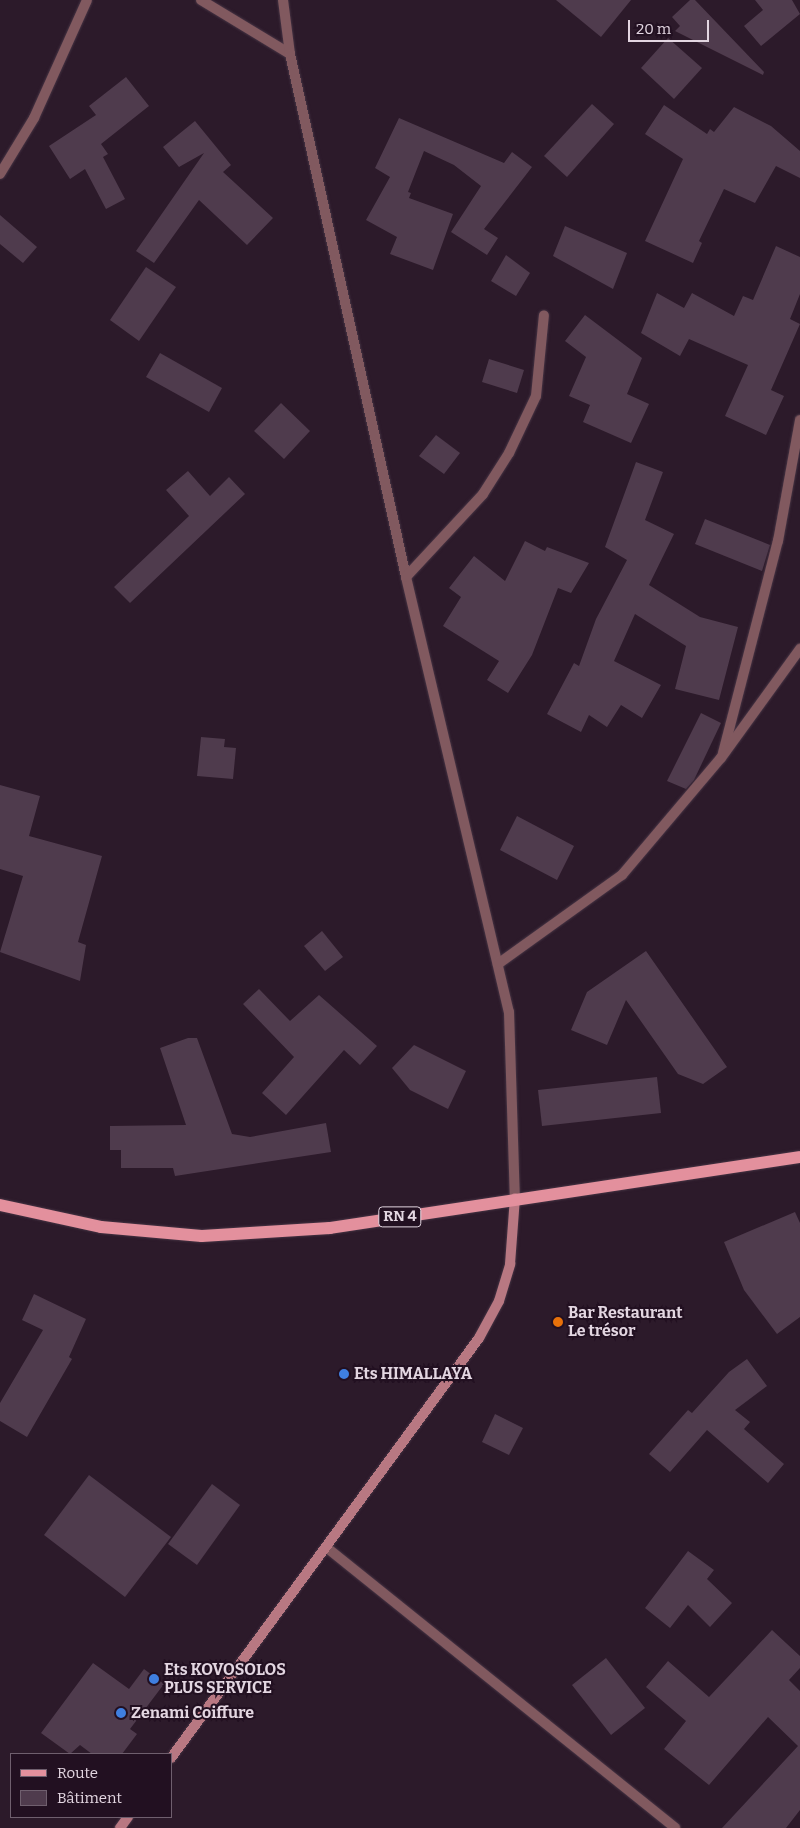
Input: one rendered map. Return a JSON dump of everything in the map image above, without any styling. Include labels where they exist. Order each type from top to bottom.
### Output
[{"type":"main road","name":"RN 4","points":[[0,1205],[102,1227],[202,1236],[330,1228],[515,1198],[800,1157]]},
{"type":"main road","points":[[172,1757],[487,1323],[498,1301],[510,1264],[515,1198]]},
{"type":"street","points":[[0,174],[34,118],[87,0]]},
{"type":"street","points":[[201,0],[290,54]]},
{"type":"street","points":[[283,0],[290,54],[406,577],[509,1012],[515,1198]]},
{"type":"street","points":[[406,577],[483,494],[509,453],[536,396],[544,315]]},
{"type":"street","points":[[722,758],[778,541],[800,420]]},
{"type":"street","points":[[498,964],[622,875],[722,758],[800,649]]},
{"type":"street","points":[[326,1547],[674,1828]]},
{"type":"building","points":[[556,0],[631,0],[601,37]]},
{"type":"building","points":[[690,0],[695,0],[764,72],[763,75],[675,31],[680,26],[672,17]]},
{"type":"building","points":[[755,0],[792,0],[800,14],[761,46],[744,26],[763,10]]},
{"type":"building","points":[[668,38],[702,68],[674,99],[641,68]]},
{"type":"building","points":[[126,77],[149,106],[101,144],[108,154],[103,157],[125,199],[106,209],[85,169],[70,179],[49,146],[96,115],[89,106]]},
{"type":"building","points":[[592,104],[614,124],[567,177],[544,156]]},
{"type":"building","points":[[664,105],[707,134],[710,129],[714,132],[734,107],[771,126],[800,151],[800,178],[776,166],[755,203],[724,189],[699,241],[702,243],[693,263],[645,241],[683,159],[645,134]]},
{"type":"building","points":[[399,118],[504,163],[512,152],[532,167],[484,229],[498,238],[487,255],[451,232],[481,186],[454,165],[424,151],[408,192],[411,193],[409,198],[453,214],[433,270],[390,254],[397,237],[366,220],[390,177],[375,168]]},
{"type":"building","points":[[195,121],[231,165],[223,172],[273,218],[247,245],[199,200],[154,263],[136,251],[204,153],[179,167],[163,147]]},
{"type":"building","points":[[0,215],[37,247],[23,263],[0,244]]},
{"type":"building","points":[[565,226],[627,253],[613,289],[553,256]]},
{"type":"building","points":[[776,246],[800,257],[800,294],[790,319],[800,324],[771,390],[784,396],[766,435],[725,416],[748,365],[689,339],[680,356],[641,333],[657,293],[684,308],[692,293],[734,316],[743,296],[753,300]]},
{"type":"building","points":[[506,255],[530,273],[516,296],[491,281]]},
{"type":"building","points":[[146,267],[176,287],[139,341],[110,320]]},
{"type":"building","points":[[585,315],[642,358],[627,394],[649,404],[631,443],[583,422],[590,405],[569,396],[586,357],[565,341]]},
{"type":"building","points":[[160,353],[222,388],[209,412],[146,377]]},
{"type":"building","points":[[489,359],[524,370],[517,393],[482,382]]},
{"type":"building","points":[[281,403],[310,431],[284,459],[254,431]]},
{"type":"building","points":[[436,435],[460,453],[444,474],[419,456]]},
{"type":"building","points":[[636,462],[663,472],[645,520],[674,534],[649,585],[700,617],[738,627],[719,700],[675,689],[686,646],[635,614],[614,661],[661,685],[642,718],[621,705],[607,727],[589,715],[581,732],[547,714],[574,663],[579,666],[596,619],[627,560],[605,547]]},
{"type":"building","points":[[188,471],[210,496],[229,477],[245,494],[130,603],[114,587],[189,516],[166,490]]},
{"type":"building","points":[[705,519],[770,545],[762,571],[695,544]]},
{"type":"building","points":[[525,541],[545,551],[547,547],[589,563],[571,593],[558,588],[532,655],[508,693],[487,680],[499,661],[443,626],[461,597],[449,588],[474,556],[505,581]]},
{"type":"building","points":[[701,713],[721,723],[694,780],[686,789],[667,781]]},
{"type":"building","points":[[201,737],[225,739],[224,747],[236,748],[233,779],[197,776]]},
{"type":"building","points":[[0,785],[40,796],[29,836],[102,856],[78,942],[86,945],[80,981],[0,952],[23,876],[0,869]]},
{"type":"building","points":[[517,816],[574,846],[557,880],[500,850]]},
{"type":"building","points":[[322,931],[343,957],[325,971],[304,946]]},
{"type":"building","points":[[646,951],[727,1067],[703,1084],[678,1074],[626,1000],[607,1045],[571,1030],[587,992]]},
{"type":"building","points":[[259,989],[290,1021],[319,995],[377,1046],[360,1065],[344,1050],[286,1115],[262,1093],[294,1057],[243,1004]]},
{"type":"building","points":[[188,1038],[197,1038],[232,1134],[250,1137],[326,1123],[331,1152],[175,1176],[173,1168],[121,1168],[121,1150],[110,1150],[110,1126],[186,1125],[160,1048]]},
{"type":"building","points":[[414,1045],[466,1071],[448,1109],[410,1090],[392,1068]]},
{"type":"building","points":[[657,1077],[661,1113],[542,1126],[538,1090]]},
{"type":"building","points":[[795,1212],[800,1223],[800,1317],[777,1334],[744,1290],[724,1242]]},
{"type":"building","points":[[34,1294],[86,1319],[69,1357],[72,1359],[27,1437],[0,1421],[0,1403],[43,1330],[22,1320]]},
{"type":"building","points":[[747,1359],[767,1386],[735,1410],[750,1422],[744,1429],[784,1464],[768,1483],[707,1430],[670,1472],[649,1454],[688,1410],[692,1413],[729,1372]]},
{"type":"building","points":[[495,1414],[523,1428],[509,1455],[482,1442]]},
{"type":"building","points":[[89,1475],[171,1537],[125,1597],[44,1535]]},
{"type":"building","points":[[212,1484],[240,1505],[197,1565],[168,1544]]},
{"type":"building","points":[[688,1551],[714,1570],[707,1579],[732,1603],[710,1627],[688,1605],[670,1628],[645,1608]]},
{"type":"building","points":[[772,1630],[800,1656],[800,1668],[789,1680],[800,1691],[800,1810],[786,1828],[722,1828],[798,1746],[768,1717],[709,1785],[664,1749],[686,1721],[646,1687],[668,1661],[709,1697]]},
{"type":"building","points":[[606,1658],[645,1708],[611,1735],[572,1685]]},
{"type":"building","points":[[93,1663],[129,1689],[144,1669],[164,1684],[130,1729],[137,1734],[123,1753],[91,1753],[80,1745],[69,1753],[41,1733]]},
{"type":"place","name":"Bar Restaurant Le trésor","points":[[558,1322]]},
{"type":"place","name":"Ets HIMALLAYA","points":[[344,1374]]},
{"type":"place","name":"Ets KOVOSOLOS PLUS SERVICE","points":[[154,1679]]},
{"type":"place","name":"Zenami Coiffure","points":[[121,1713]]}]
